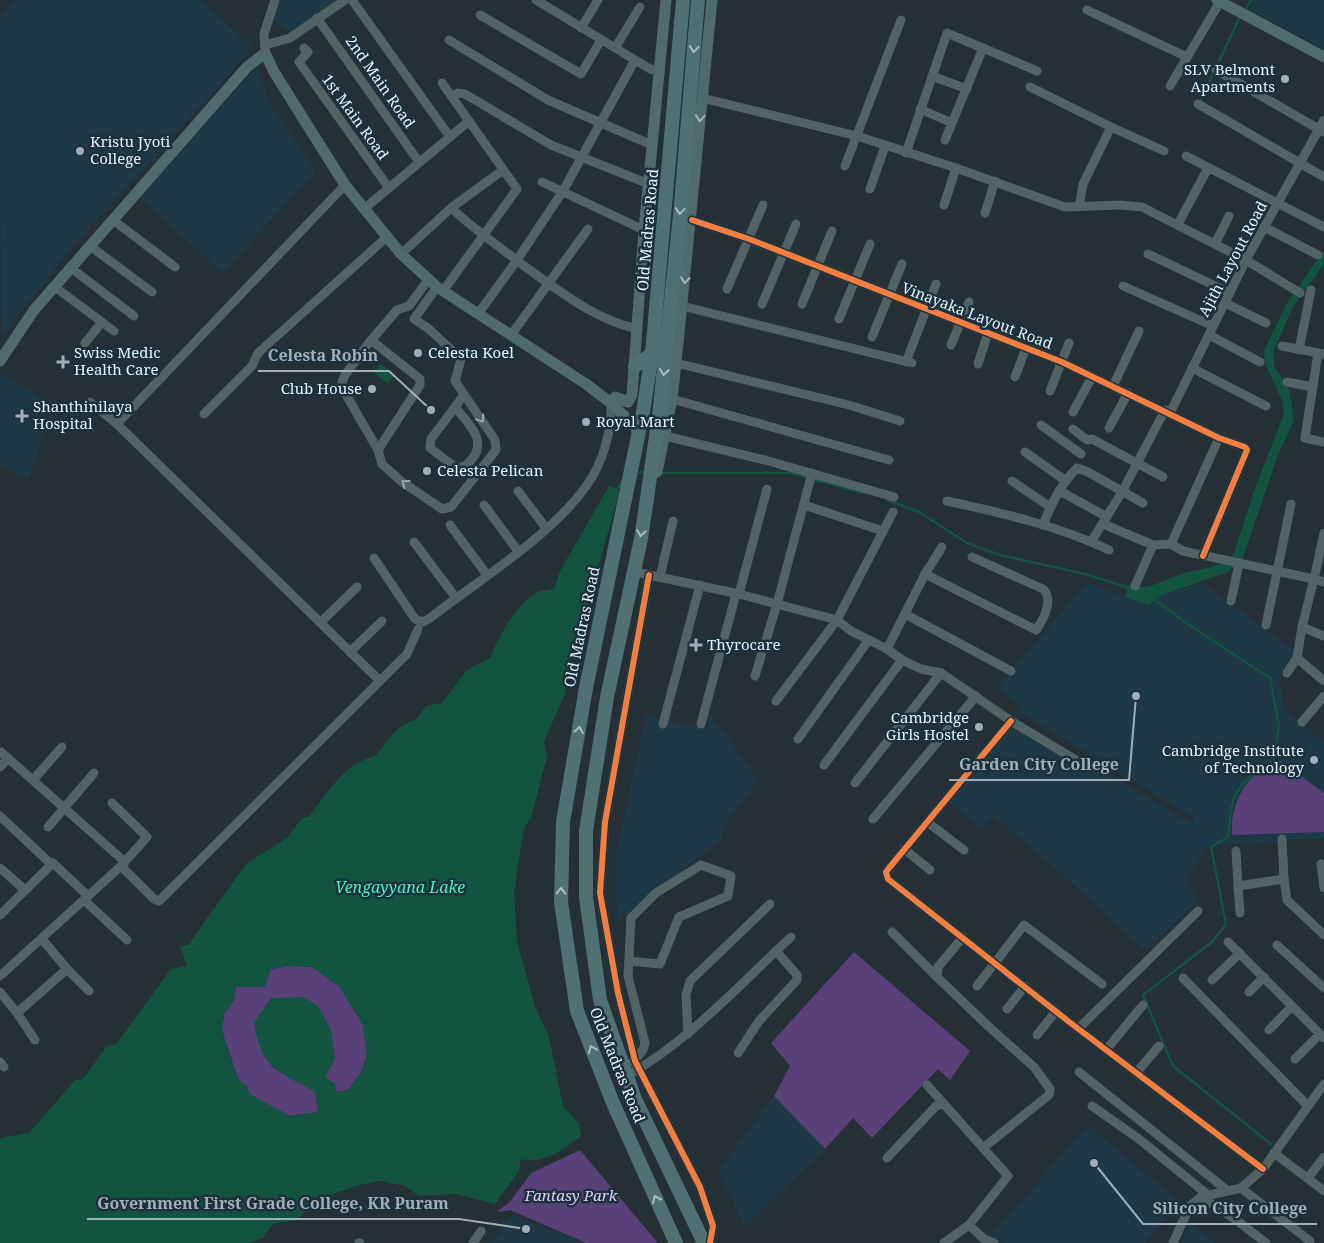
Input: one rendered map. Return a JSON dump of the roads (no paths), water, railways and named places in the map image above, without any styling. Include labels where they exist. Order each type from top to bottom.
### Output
[{"type":"highway","name":"Old Madras Road","points":[[676,1243],[613,1103],[577,1012],[561,902],[563,822],[586,688],[639,431],[652,354],[683,0]]},
{"type":"highway","name":"Old Madras Road","points":[[698,0],[664,372],[634,572],[607,697],[586,831],[586,897],[600,1000],[629,1068],[635,1098],[704,1243]]},
{"type":"highway","points":[[635,366],[652,354]]},
{"type":"main road","points":[[611,402],[615,397],[628,402],[631,399],[638,329],[644,230],[666,0]]},
{"type":"main road","points":[[647,494],[656,476],[672,399],[692,220],[712,0]]},
{"type":"main road","points":[[1218,1],[1324,57]]},
{"type":"main road","points":[[0,361],[34,310],[247,67],[265,49],[281,85],[345,185],[401,254],[436,286],[611,402],[639,431]]},
{"type":"street","points":[[275,0],[264,34],[265,49],[290,38],[345,0]]},
{"type":"street","points":[[352,0],[450,136]]},
{"type":"street","points":[[536,0],[650,69],[660,72]]},
{"type":"street","points":[[549,8],[555,0]]},
{"type":"street","points":[[581,28],[598,0]]},
{"type":"street","points":[[1170,86],[1218,1]]},
{"type":"street","points":[[615,48],[640,7]]},
{"type":"street","points":[[1087,10],[1187,57]]},
{"type":"street","points":[[480,15],[581,74],[601,40]]},
{"type":"street","name":"2nd Main Road","points":[[317,18],[419,162]]},
{"type":"street","points":[[845,166],[901,20]]},
{"type":"street","points":[[906,153],[947,33],[1037,71]]},
{"type":"street","points":[[449,40],[548,100],[599,124],[652,145]]},
{"type":"street","name":"1st Main Road","points":[[304,48],[308,52],[299,62],[389,188]]},
{"type":"street","points":[[945,140],[983,48]]},
{"type":"street","points":[[478,314],[563,191],[635,60]]},
{"type":"street","points":[[1216,70],[1321,130]]},
{"type":"street","points":[[932,76],[967,89]]},
{"type":"street","points":[[414,319],[436,286],[483,236],[517,189],[442,83]]},
{"type":"street","points":[[1030,87],[1164,151]]},
{"type":"street","points":[[452,97],[458,93],[465,94],[551,145],[649,184]]},
{"type":"street","points":[[702,98],[857,136],[1065,206],[1122,205],[1142,207],[1246,260],[1300,293]]},
{"type":"street","points":[[1198,104],[1324,177]]},
{"type":"street","points":[[920,109],[952,123]]},
{"type":"street","name":"Ajith Layout Road","points":[[1091,542],[1122,492],[1192,368],[1264,226],[1298,163],[1321,130],[1324,120]]},
{"type":"street","points":[[365,208],[469,121]]},
{"type":"street","points":[[1079,207],[1083,184],[1111,127]]},
{"type":"street","points":[[870,189],[885,146]]},
{"type":"street","points":[[1186,156],[1324,227]]},
{"type":"street","points":[[944,205],[956,168]]},
{"type":"street","points":[[1178,224],[1208,168]]},
{"type":"street","points":[[401,254],[451,208],[503,170]]},
{"type":"street","points":[[985,213],[994,181]]},
{"type":"street","points":[[542,182],[644,230]]},
{"type":"street","points":[[117,424],[345,185]]},
{"type":"street","points":[[728,289],[763,205]]},
{"type":"street","points":[[451,208],[483,236],[549,284],[600,315],[614,322],[638,329]]},
{"type":"street","points":[[1215,244],[1229,216]]},
{"type":"street","points":[[113,220],[175,267]]},
{"type":"street","name":"Vinayaka Layout Road","points":[[692,220],[749,239],[854,282],[1062,362],[1247,450],[1204,556]]},
{"type":"street","points":[[762,304],[796,224]]},
{"type":"street","points":[[1264,226],[1318,255]]},
{"type":"street","points":[[511,335],[588,229]]},
{"type":"street","points":[[802,304],[832,231]]},
{"type":"street","points":[[204,414],[252,366],[258,353],[388,236]]},
{"type":"street","points":[[839,319],[870,244]]},
{"type":"street","points":[[90,246],[152,292]]},
{"type":"street","points":[[1148,254],[1230,293]]},
{"type":"street","points":[[872,337],[902,264]]},
{"type":"street","points":[[71,268],[134,316]]},
{"type":"street","points":[[682,306],[909,363],[936,284]]},
{"type":"street","points":[[397,310],[429,329],[461,359],[455,381],[495,440],[496,450],[451,507],[442,509],[402,482],[382,464],[378,450],[345,393],[342,382],[345,375],[371,340],[397,310],[409,306],[436,286]]},
{"type":"street","points":[[1124,286],[1211,331],[1260,362]]},
{"type":"street","points":[[54,287],[114,331]]},
{"type":"street","points":[[1299,350],[1311,290]]},
{"type":"street","points":[[951,345],[969,302]]},
{"type":"street","points":[[1225,303],[1266,323]]},
{"type":"street","points":[[85,343],[102,322]]},
{"type":"street","points":[[1113,386],[1139,331]]},
{"type":"street","points":[[978,364],[988,333]]},
{"type":"street","points":[[371,340],[420,379],[420,385],[378,450]]},
{"type":"street","points":[[1050,391],[1070,343]]},
{"type":"street","points":[[1282,346],[1321,353],[1304,438],[1324,442]]},
{"type":"street","points":[[1015,377],[1026,348]]},
{"type":"street","points":[[676,363],[849,405],[900,421]]},
{"type":"street","points":[[1192,368],[1266,406]]},
{"type":"street","points":[[1073,412],[1092,377]]},
{"type":"street","points":[[1287,382],[1313,387]]},
{"type":"street","points":[[1109,428],[1128,393]]},
{"type":"street","points":[[455,407],[477,436],[479,446],[465,467],[455,468],[430,448],[431,439],[464,394]]},
{"type":"street","points":[[672,399],[889,460]]},
{"type":"street","points":[[90,402],[117,424],[379,680]]},
{"type":"street","points":[[374,558],[415,619],[420,622],[430,618],[546,528],[586,486],[594,474],[608,432],[611,402]]},
{"type":"street","points":[[1041,425],[1081,454]]},
{"type":"street","points":[[1073,429],[1087,440],[1092,439],[1164,477]]},
{"type":"street","points":[[665,436],[811,477],[894,497]]},
{"type":"street","points":[[1171,544],[1219,438]]},
{"type":"street","points":[[1043,525],[1050,507],[1066,481],[1077,468],[1087,440]]},
{"type":"street","points":[[1025,452],[1066,481]]},
{"type":"street","points":[[470,461],[481,469]]},
{"type":"street","points":[[1077,468],[1088,472],[1143,503]]},
{"type":"street","points":[[755,676],[777,604],[811,477]]},
{"type":"street","points":[[1012,482],[1050,507]]},
{"type":"street","points":[[701,724],[767,489]]},
{"type":"street","points":[[518,491],[546,528]]},
{"type":"street","points":[[1060,491],[1105,520],[1153,545],[1171,544],[1183,551],[1324,582]]},
{"type":"street","points":[[947,501],[1043,525],[1109,550]]},
{"type":"street","points":[[1266,625],[1291,504]]},
{"type":"street","points":[[484,505],[518,551]]},
{"type":"street","points":[[804,505],[883,531]]},
{"type":"street","points":[[776,701],[836,620],[893,512]]},
{"type":"street","points":[[660,577],[673,521]]},
{"type":"street","points":[[450,525],[487,575]]},
{"type":"street","points":[[1288,673],[1297,658],[1324,533]]},
{"type":"street","points":[[414,542],[456,598]]},
{"type":"street","points":[[1135,586],[1153,545]]},
{"type":"street","points":[[887,649],[925,574],[942,547]]},
{"type":"street","points":[[925,574],[1036,630],[1049,601],[1048,594],[1043,589],[972,557]]},
{"type":"street","points":[[1231,601],[1239,564]]},
{"type":"street","points":[[634,572],[738,594],[836,620],[868,641],[887,649],[902,660],[941,673],[1011,721],[1081,763]]},
{"type":"street","points":[[629,1068],[600,893],[605,822],[650,575]]},
{"type":"street","points":[[663,724],[700,585]]},
{"type":"street","points":[[321,622],[357,587]]},
{"type":"street","points":[[905,614],[1011,671]]},
{"type":"street","points":[[350,652],[382,621]]},
{"type":"street","points":[[1302,628],[1324,636]]},
{"type":"street","points":[[0,767],[4,755],[66,808],[123,864],[154,900],[159,902],[407,654],[418,629]]},
{"type":"street","points":[[798,739],[868,641]]},
{"type":"street","points":[[1297,658],[1324,681]]},
{"type":"street","points":[[824,765],[902,660]]},
{"type":"street","points":[[855,783],[941,673]]},
{"type":"street","points":[[873,819],[976,696]]},
{"type":"street","points":[[1302,722],[1324,696]]},
{"type":"street","points":[[1011,721],[886,872],[888,879],[1078,1029],[1263,1169]]},
{"type":"street","points":[[32,780],[62,747]]},
{"type":"street","points":[[48,827],[94,773]]},
{"type":"street","points":[[0,976],[123,864],[147,837],[112,803]]},
{"type":"street","points":[[0,816],[50,864]]},
{"type":"street","points":[[927,822],[964,850]]},
{"type":"street","points":[[1282,839],[1285,894],[1287,900],[1324,934]]},
{"type":"street","points":[[904,849],[930,870]]},
{"type":"street","points":[[1236,851],[1240,914]]},
{"type":"street","points":[[0,915],[50,864],[56,863],[86,898],[127,940]]},
{"type":"street","points":[[1321,864],[1324,888]]},
{"type":"street","points":[[629,961],[660,964],[679,917],[728,896],[731,876],[701,865],[656,893],[631,918],[629,961],[629,983],[645,1044],[629,1068]]},
{"type":"street","points":[[0,868],[25,890]]},
{"type":"street","points":[[1238,886],[1284,879]]},
{"type":"street","points":[[688,1034],[686,995],[690,981],[770,904]]},
{"type":"street","points":[[1078,1029],[1198,911]]},
{"type":"street","points":[[977,986],[1024,925],[1102,984]]},
{"type":"street","points":[[892,932],[988,1026],[1034,1067],[1050,1089],[1049,1095],[983,1148]]},
{"type":"street","points":[[629,1068],[640,1069],[688,1034],[791,937]]},
{"type":"street","points":[[937,977],[938,967],[963,937]]},
{"type":"street","points":[[42,939],[67,969],[89,991]]},
{"type":"street","points":[[1228,942],[1322,1036],[1295,1059]]},
{"type":"street","points":[[1277,945],[1322,982]]},
{"type":"street","points":[[738,1052],[759,1021],[797,980],[797,976],[776,951]]},
{"type":"street","points":[[1212,980],[1240,953]]},
{"type":"street","points":[[17,1013],[67,969]]},
{"type":"street","points":[[1249,992],[1264,977]]},
{"type":"street","points":[[1183,978],[1308,1106]]},
{"type":"street","points":[[1007,1009],[1025,986]]},
{"type":"street","points":[[0,992],[36,1040]]},
{"type":"street","points":[[1106,1050],[1143,1005]]},
{"type":"street","points":[[1269,1030],[1292,1006]]},
{"type":"street","points":[[1036,1035],[1056,1011]]},
{"type":"street","points":[[1136,1073],[1159,1046]]},
{"type":"street","points":[[629,1068],[640,1069]]},
{"type":"street","points":[[640,1069],[700,1187],[713,1226],[710,1243]]},
{"type":"street","points":[[1079,1072],[1228,1191]]},
{"type":"street","points":[[927,1084],[1008,1176],[969,1225],[944,1243]]},
{"type":"street","points":[[1173,1243],[1190,1206],[1205,1196],[1241,1188],[1263,1169],[1308,1106],[1320,1097],[1324,1084]]},
{"type":"street","points":[[887,1158],[936,1106],[944,1104]]},
{"type":"street","points":[[1092,1106],[1140,1140],[1205,1196],[1266,1243]]},
{"type":"street","points":[[1140,1140],[1150,1128]]},
{"type":"street","points":[[1274,1153],[1324,1190]]},
{"type":"street","points":[[1308,1178],[1324,1157]]},
{"type":"street","points":[[1241,1188],[1310,1241]]},
{"type":"street","points":[[969,1225],[984,1240],[994,1243]]},
{"type":"street","points":[[472,1243],[481,1232]]},
{"type":"water","points":[[1324,250],[1324,264],[1293,307],[1274,350],[1274,366],[1289,389],[1294,420],[1278,455],[1242,560],[1230,558],[1234,553],[1255,488],[1284,414],[1282,400],[1265,364],[1264,351],[1287,303]]},
{"type":"water","points":[[381,364],[395,375],[388,384],[374,373]]},
{"type":"water","name":"Vengayyana Lake","points":[[609,486],[620,490],[570,666],[563,675],[566,692],[544,741],[547,757],[531,818],[524,828],[514,892],[517,942],[535,1006],[549,1037],[563,1106],[579,1124],[581,1136],[553,1155],[537,1160],[521,1159],[519,1171],[495,1204],[456,1194],[419,1196],[405,1186],[379,1181],[359,1185],[319,1199],[297,1220],[273,1224],[263,1238],[249,1243],[0,1243],[0,1138],[29,1133],[75,1080],[83,1079],[107,1046],[116,1044],[171,969],[187,966],[180,946],[188,945],[246,864],[288,837],[302,818],[310,816],[346,771],[365,759],[376,756],[398,729],[416,720],[426,706],[442,703],[467,670],[490,658],[509,621],[523,603],[538,592],[554,589],[560,571]],"holes":[[[291,966],[312,967],[340,987],[363,1025],[367,1054],[362,1071],[348,1090],[336,1092],[335,1084],[325,1077],[335,1059],[331,1030],[319,1007],[304,997],[271,998],[254,1022],[261,1050],[266,1059],[281,1073],[315,1092],[318,1112],[290,1116],[249,1094],[247,1086],[238,1079],[222,1031],[224,1014],[234,1000],[236,987],[265,987],[271,969]]]},
{"type":"water","points":[[1223,563],[1235,566],[1228,572],[1157,597],[1149,605],[1125,597],[1128,585],[1135,587],[1149,586],[1181,574]]},
{"type":"waterway","points":[[1245,11],[1251,0]]},
{"type":"waterway","points":[[1200,102],[1240,17]]},
{"type":"waterway","points":[[635,472],[647,472]]},
{"type":"waterway","points":[[661,473],[791,473],[807,477]]},
{"type":"waterway","points":[[617,490],[623,479]]},
{"type":"waterway","points":[[813,479],[863,493]]},
{"type":"waterway","points":[[887,500],[919,512],[967,543],[1000,555],[1085,574],[1129,588]]},
{"type":"waterway","points":[[1153,598],[1189,625],[1270,678],[1279,726],[1274,760],[1243,784],[1234,799],[1231,809],[1228,837],[1211,847],[1226,924],[1212,942],[1143,995],[1173,1066],[1271,1144]]},
{"type":"place","name":"SLV Belmont Apartments","points":[[1285,79]]},
{"type":"place","name":"Kristu Jyoti College","points":[[80,151]]},
{"type":"place","name":"Celesta Koel","points":[[418,353]]},
{"type":"place","name":"Swiss Medic Health Care","points":[[63,362]]},
{"type":"place","name":"Club House","points":[[372,389]]},
{"type":"place","name":"Celesta Robin","points":[[431,410]]},
{"type":"place","name":"Shanthinilaya Hospital","points":[[22,416]]},
{"type":"place","name":"Royal Mart","points":[[586,422]]},
{"type":"place","name":"Celesta Pelican","points":[[427,471]]},
{"type":"place","name":"Thyrocare","points":[[696,645]]},
{"type":"place","name":"Garden City College","points":[[1136,696]]},
{"type":"place","name":"Cambridge Girls Hostel","points":[[979,727]]},
{"type":"place","name":"Cambridge Institute of Technology","points":[[1314,760]]},
{"type":"place","name":"Silicon City College","points":[[1094,1163]]},
{"type":"place","name":"Government First Grade College, KR Puram","points":[[526,1229]]},
{"type":"park label","name":"Fantasy Park","points":[[571,1196]]}]
